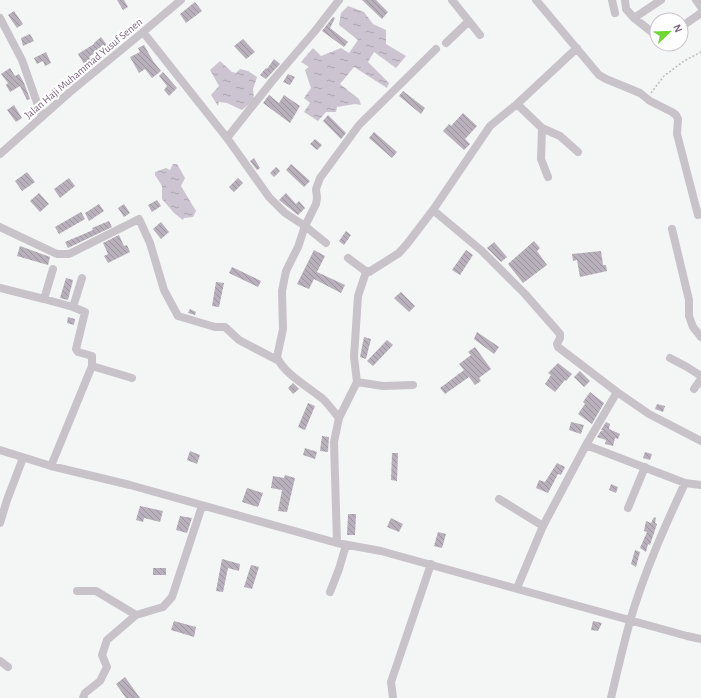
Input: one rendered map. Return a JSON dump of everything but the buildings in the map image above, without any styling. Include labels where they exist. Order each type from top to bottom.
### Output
[{"type":"street","name":"Jalan Haji Muhammad Yusuf Senen","points":[[0,154],[70,92],[181,0]]},
{"type":"street","points":[[227,138],[272,80],[315,31],[338,0]]},
{"type":"street","points":[[452,0],[480,35]]},
{"type":"street","points":[[536,0],[602,77],[638,92],[656,105],[672,112],[678,119],[677,134],[698,216]]},
{"type":"street","points":[[612,0],[615,12]]},
{"type":"street","points":[[625,0],[626,9],[634,18],[649,30]]},
{"type":"street","points":[[634,18],[661,0]]},
{"type":"street","points":[[696,0],[701,7]]},
{"type":"street","points":[[689,21],[701,13]]},
{"type":"street","points":[[0,18],[22,60],[42,117]]},
{"type":"street","points":[[446,43],[469,21]]},
{"type":"street","points":[[143,32],[227,138],[273,202],[285,213],[305,226],[326,243]]},
{"type":"street","points":[[366,272],[369,272],[403,249],[433,210],[485,131],[496,120],[517,104],[577,48]]},
{"type":"street","points":[[339,418],[323,400],[282,366],[277,357],[283,329],[282,291],[286,271],[316,204],[318,198],[316,188],[320,178],[359,125],[436,49]]},
{"type":"street","points":[[517,104],[542,128],[560,136],[578,152]]},
{"type":"street","points":[[542,128],[541,159],[548,177]]},
{"type":"street","points":[[433,210],[482,251],[526,294],[560,334],[557,344],[558,347],[617,392],[649,414],[701,442]]},
{"type":"street","points":[[0,227],[57,254],[69,254],[139,219],[150,243],[164,290],[178,316],[215,327],[225,327],[239,340],[279,361]]},
{"type":"street","points":[[672,229],[689,300],[689,316],[693,328],[701,337]]},
{"type":"street","points":[[348,258],[366,272]]},
{"type":"street","points":[[44,299],[53,269]]},
{"type":"street","points":[[337,543],[334,442],[339,418],[357,382],[354,357],[358,296],[366,272]]},
{"type":"street","points":[[73,307],[82,278]]},
{"type":"street","points":[[0,288],[73,307],[86,313],[76,350],[92,356],[92,366],[51,466]]},
{"type":"street","points":[[670,358],[688,367],[701,376]]},
{"type":"street","points":[[92,366],[132,378]]},
{"type":"street","points":[[694,389],[701,379]]},
{"type":"street","points":[[357,382],[383,386],[413,385]]},
{"type":"street","points":[[517,588],[543,526],[586,445],[617,392]]},
{"type":"street","points":[[586,445],[685,483],[701,485]]},
{"type":"street","points":[[0,450],[22,458],[130,485],[337,543],[381,551],[431,564],[686,636],[700,636]]},
{"type":"street","points":[[0,523],[22,458]]},
{"type":"street","points":[[628,508],[645,467]]},
{"type":"street","points":[[611,698],[631,620],[649,567],[666,524],[685,483]]},
{"type":"street","points":[[499,499],[543,526]]},
{"type":"street","points":[[84,698],[85,693],[100,681],[107,667],[102,655],[107,640],[136,615],[164,607],[172,598],[202,506]]},
{"type":"street","points":[[330,592],[339,569],[346,544]]},
{"type":"street","points":[[393,698],[391,682],[431,564]]},
{"type":"street","points":[[77,591],[96,591],[136,615]]},
{"type":"street","points":[[0,661],[8,667]]},
{"type":"path","points":[[647,99],[664,76],[684,61],[701,52]]},
{"type":"water","points":[[348,6],[364,12],[373,24],[386,30],[386,44],[406,56],[396,68],[374,52],[368,62],[389,83],[387,88],[354,67],[340,84],[359,99],[361,105],[355,104],[337,107],[336,112],[326,112],[318,121],[304,112],[310,103],[304,98],[311,88],[305,70],[309,67],[301,62],[313,48],[321,56],[341,48],[349,53],[358,40],[339,25],[341,13]]},
{"type":"water","points":[[220,61],[232,72],[236,73],[240,69],[248,71],[257,77],[253,89],[254,100],[242,110],[227,103],[219,102],[218,106],[211,95],[219,86],[210,70]]},
{"type":"water","points":[[173,164],[177,164],[185,178],[181,186],[196,211],[193,217],[184,218],[183,220],[174,213],[162,199],[162,186],[155,175],[155,172],[166,168],[170,170]]}]
